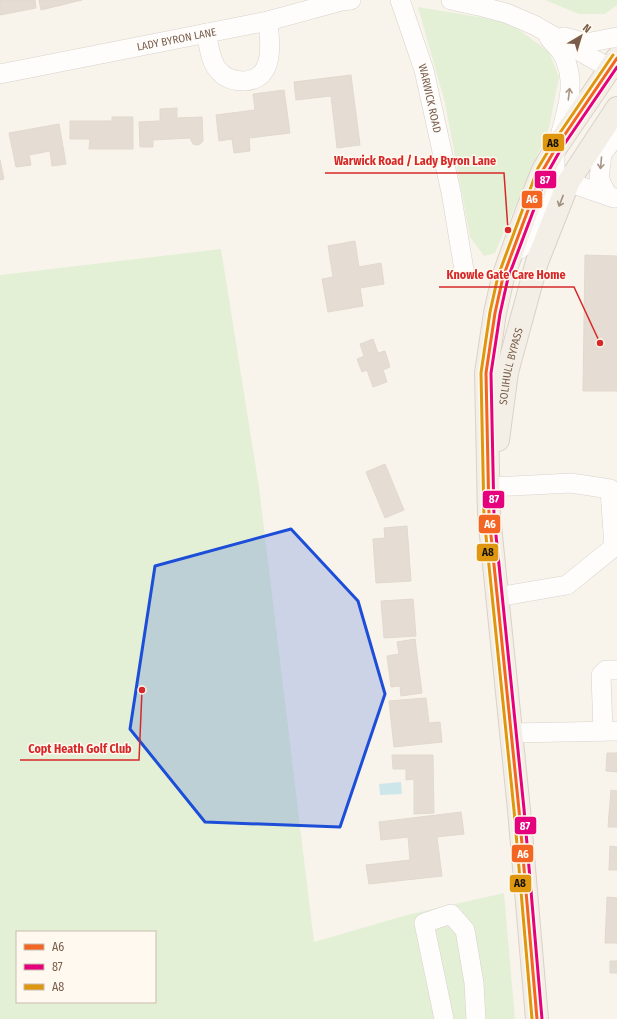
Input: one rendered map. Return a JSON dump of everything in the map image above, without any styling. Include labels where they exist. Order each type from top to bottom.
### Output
[{"type":"main road","name":"SOLIHULL BYPASS","points":[[489,516],[486,373],[495,313],[503,277],[543,170],[614,65]]},
{"type":"main road","name":"SOLIHULL BYPASS","points":[[489,516],[507,372],[537,262],[562,180],[617,108]]},
{"type":"main road","points":[[489,516],[511,733],[537,1019]]},
{"type":"street","name":"LADY BYRON LANE","points":[[0,74],[268,20],[341,1],[351,0]]},
{"type":"street","name":"WARWICK ROAD","points":[[400,0],[424,70],[451,192],[464,270]]},
{"type":"street","points":[[451,0],[483,6],[534,25],[614,65]]},
{"type":"street","points":[[206,33],[218,71],[227,77],[238,81],[249,81],[259,76],[268,62],[271,50],[268,20]]},
{"type":"street","points":[[544,31],[586,43],[617,37]]},
{"type":"street","points":[[503,277],[562,180],[556,149],[571,93],[568,68],[562,54],[544,31]]},
{"type":"street","points":[[613,197],[599,179],[602,154],[617,134]]},
{"type":"street","points":[[562,180],[613,197]]},
{"type":"street","points":[[492,487],[571,483],[610,489],[614,547],[567,585],[497,597]]},
{"type":"street","points":[[511,733],[610,731],[601,675],[606,670],[617,670]]},
{"type":"street","points":[[444,1019],[424,923],[451,914],[465,930],[474,983],[476,1019]]},
{"type":"highlighted area","points":[[291,529],[358,601],[385,694],[340,827],[205,822],[130,729],[155,566]]},
{"type":"green space","points":[[545,0],[617,0],[617,5],[605,14],[579,14]]},
{"type":"green space","points":[[418,7],[509,22],[549,52],[559,77],[549,128],[495,253],[484,256],[470,237],[445,103]]},
{"type":"green space","points":[[221,249],[259,487],[314,942],[407,915],[504,893],[515,1019],[0,1019],[0,275]]},
{"type":"water","points":[[401,782],[402,794],[380,795],[379,784]]},
{"type":"building","points":[[0,0],[35,0],[36,8],[0,15]]},
{"type":"building","points":[[39,0],[82,0],[41,10]]},
{"type":"building","points":[[351,75],[360,145],[337,148],[331,96],[296,100],[294,82]]},
{"type":"building","points":[[284,90],[290,133],[249,138],[250,151],[234,153],[232,139],[219,141],[216,115],[255,110],[253,94]]},
{"type":"building","points":[[177,108],[177,118],[202,117],[203,141],[197,145],[193,144],[190,138],[153,140],[153,147],[140,147],[139,122],[160,121],[160,109]]},
{"type":"building","points":[[112,117],[133,117],[133,149],[89,149],[90,139],[70,139],[70,121],[112,121]]},
{"type":"building","points":[[59,124],[66,164],[52,166],[50,151],[29,155],[31,165],[16,167],[9,133]]},
{"type":"building","points":[[0,160],[4,179],[0,180]]},
{"type":"building","points":[[355,241],[359,267],[381,263],[384,284],[360,288],[363,306],[328,312],[322,279],[333,277],[328,246]]},
{"type":"building","points":[[585,255],[617,256],[617,391],[583,391]]},
{"type":"building","points":[[373,339],[378,353],[385,351],[390,367],[383,370],[387,382],[373,387],[367,370],[362,372],[357,359],[364,356],[360,344]]},
{"type":"building","points":[[385,464],[404,510],[385,518],[366,472]]},
{"type":"building","points":[[407,526],[411,581],[376,583],[373,539],[385,538],[384,528]]},
{"type":"building","points":[[413,599],[416,636],[384,638],[381,601]]},
{"type":"building","points":[[415,639],[422,693],[401,696],[400,686],[391,687],[387,656],[399,654],[397,642]]},
{"type":"building","points":[[426,698],[429,723],[440,722],[442,742],[394,747],[389,701]]},
{"type":"building","points":[[607,753],[617,753],[617,772],[606,771]]},
{"type":"building","points":[[392,755],[433,755],[434,813],[414,814],[414,779],[406,780],[406,769],[393,769]]},
{"type":"building","points":[[611,790],[617,791],[617,827],[608,827]]},
{"type":"building","points":[[461,812],[464,834],[437,837],[442,876],[369,884],[366,865],[410,860],[408,837],[381,840],[379,822]]},
{"type":"building","points":[[610,846],[617,847],[617,870],[609,870]]},
{"type":"building","points":[[607,897],[617,898],[617,943],[605,943]]},
{"type":"building","points":[[610,961],[617,961],[617,973],[610,973]]},
{"type":"transit line","name":"A8","points":[[532,1019],[514,810],[484,517],[481,373],[490,312],[498,276],[538,168],[553,143],[613,55]]},
{"type":"transit line","name":"A6","points":[[537,1019],[519,810],[489,516],[486,373],[495,313],[503,277],[543,170],[557,146],[617,58]]},
{"type":"transit line","name":"87","points":[[542,1019],[524,809],[494,516],[491,373],[500,314],[508,278],[548,172],[561,149],[617,67]]},
{"type":"place","name":"Warwick Road / Lady Byron Lane","points":[[508,230]]},
{"type":"place","name":"Knowle Gate Care Home","points":[[600,343]]},
{"type":"place","name":"Copt Heath Golf Club","points":[[142,690]]}]
